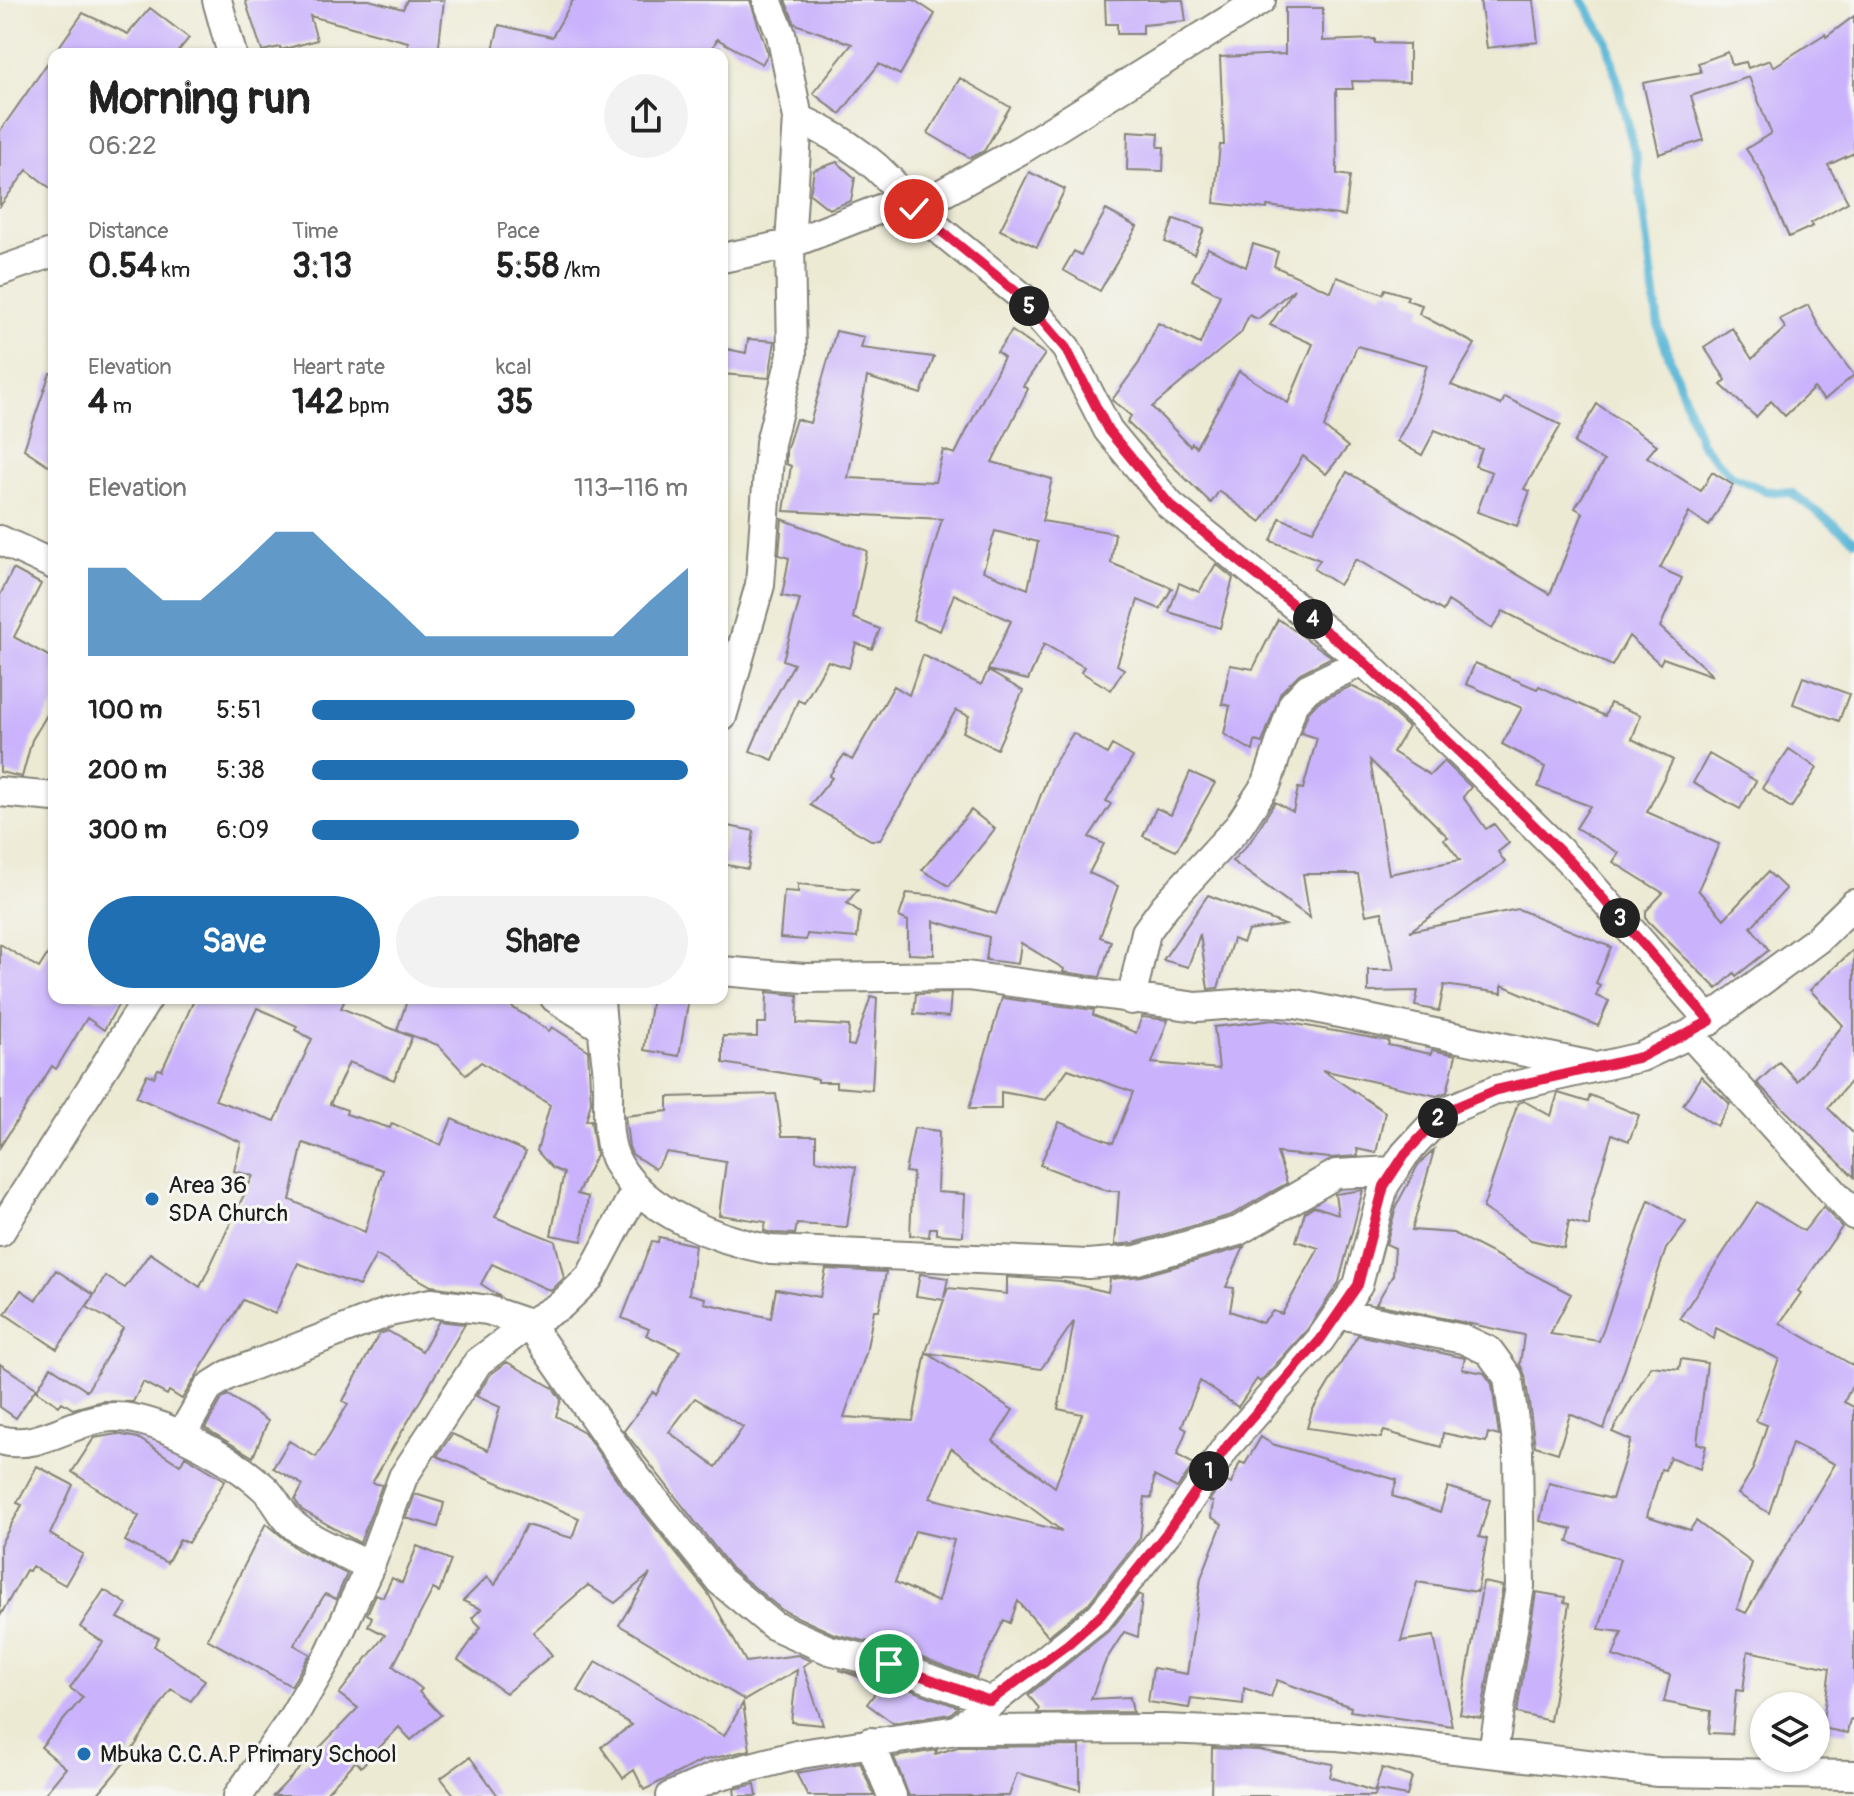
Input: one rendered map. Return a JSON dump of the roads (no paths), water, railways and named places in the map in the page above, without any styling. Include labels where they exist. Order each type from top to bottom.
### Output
[{"type":"street","points":[[217,0],[230,48]]},
{"type":"street","points":[[728,696],[760,585],[770,443],[792,355],[790,244],[798,118],[781,34],[767,0]]},
{"type":"street","points":[[728,257],[790,244],[885,207],[914,209],[1022,149],[1261,0]]},
{"type":"street","points":[[798,118],[843,139],[894,182],[914,209],[1021,296],[1066,348],[1108,430],[1170,505],[1363,661],[1571,862],[1700,1027],[1854,1215]]},
{"type":"street","points":[[0,271],[48,254]]},
{"type":"street","points":[[0,540],[48,562]]},
{"type":"street","points":[[1131,1000],[1146,932],[1165,906],[1238,827],[1267,783],[1293,704],[1308,688],[1363,661]]},
{"type":"street","points":[[0,792],[48,796]]},
{"type":"street","points":[[957,1730],[1100,1616],[1168,1531],[1227,1446],[1340,1314],[1358,1285],[1384,1186],[1421,1134],[1444,1112],[1474,1097],[1641,1057],[1700,1027],[1818,939],[1854,904]]},
{"type":"street","points":[[728,972],[804,978],[967,976],[1197,1007],[1263,1002],[1296,1004],[1601,1067]]},
{"type":"street","points":[[0,1232],[10,1196],[144,1004]]},
{"type":"street","points":[[565,1004],[601,1027]]},
{"type":"street","points":[[600,1004],[607,1067],[609,1133],[617,1163],[637,1188],[705,1230],[741,1244],[771,1250],[1088,1264],[1137,1260],[1238,1231],[1336,1174],[1392,1171]]},
{"type":"street","points":[[238,1796],[290,1722],[329,1655],[370,1566],[403,1477],[478,1362],[529,1324],[561,1305],[590,1277],[637,1188]]},
{"type":"street","points":[[182,1434],[209,1387],[228,1375],[389,1312],[431,1303],[488,1310],[529,1324],[633,1473],[710,1569],[773,1625],[829,1650],[889,1664],[990,1701]]},
{"type":"street","points":[[1340,1314],[1463,1339],[1489,1351],[1508,1377],[1518,1450],[1520,1586],[1493,1752]]},
{"type":"street","points":[[0,1440],[11,1443],[45,1439],[117,1416],[182,1434],[264,1488],[288,1521],[303,1532],[370,1566]]},
{"type":"street","points":[[671,1796],[717,1776],[801,1754],[957,1730],[1194,1730],[1338,1736],[1493,1752],[1654,1784],[1854,1775]]},
{"type":"street","points":[[870,1742],[892,1796]]},
{"type":"waterway","points":[[1582,0],[1607,41],[1636,157],[1659,329],[1701,443],[1730,475],[1766,491],[1792,493],[1854,540]]},
{"type":"place","name":"Area 36 SDA Church","points":[[152,1199]]},
{"type":"place","name":"Mbuka C.C.A.P Primary School","points":[[84,1754]]}]
